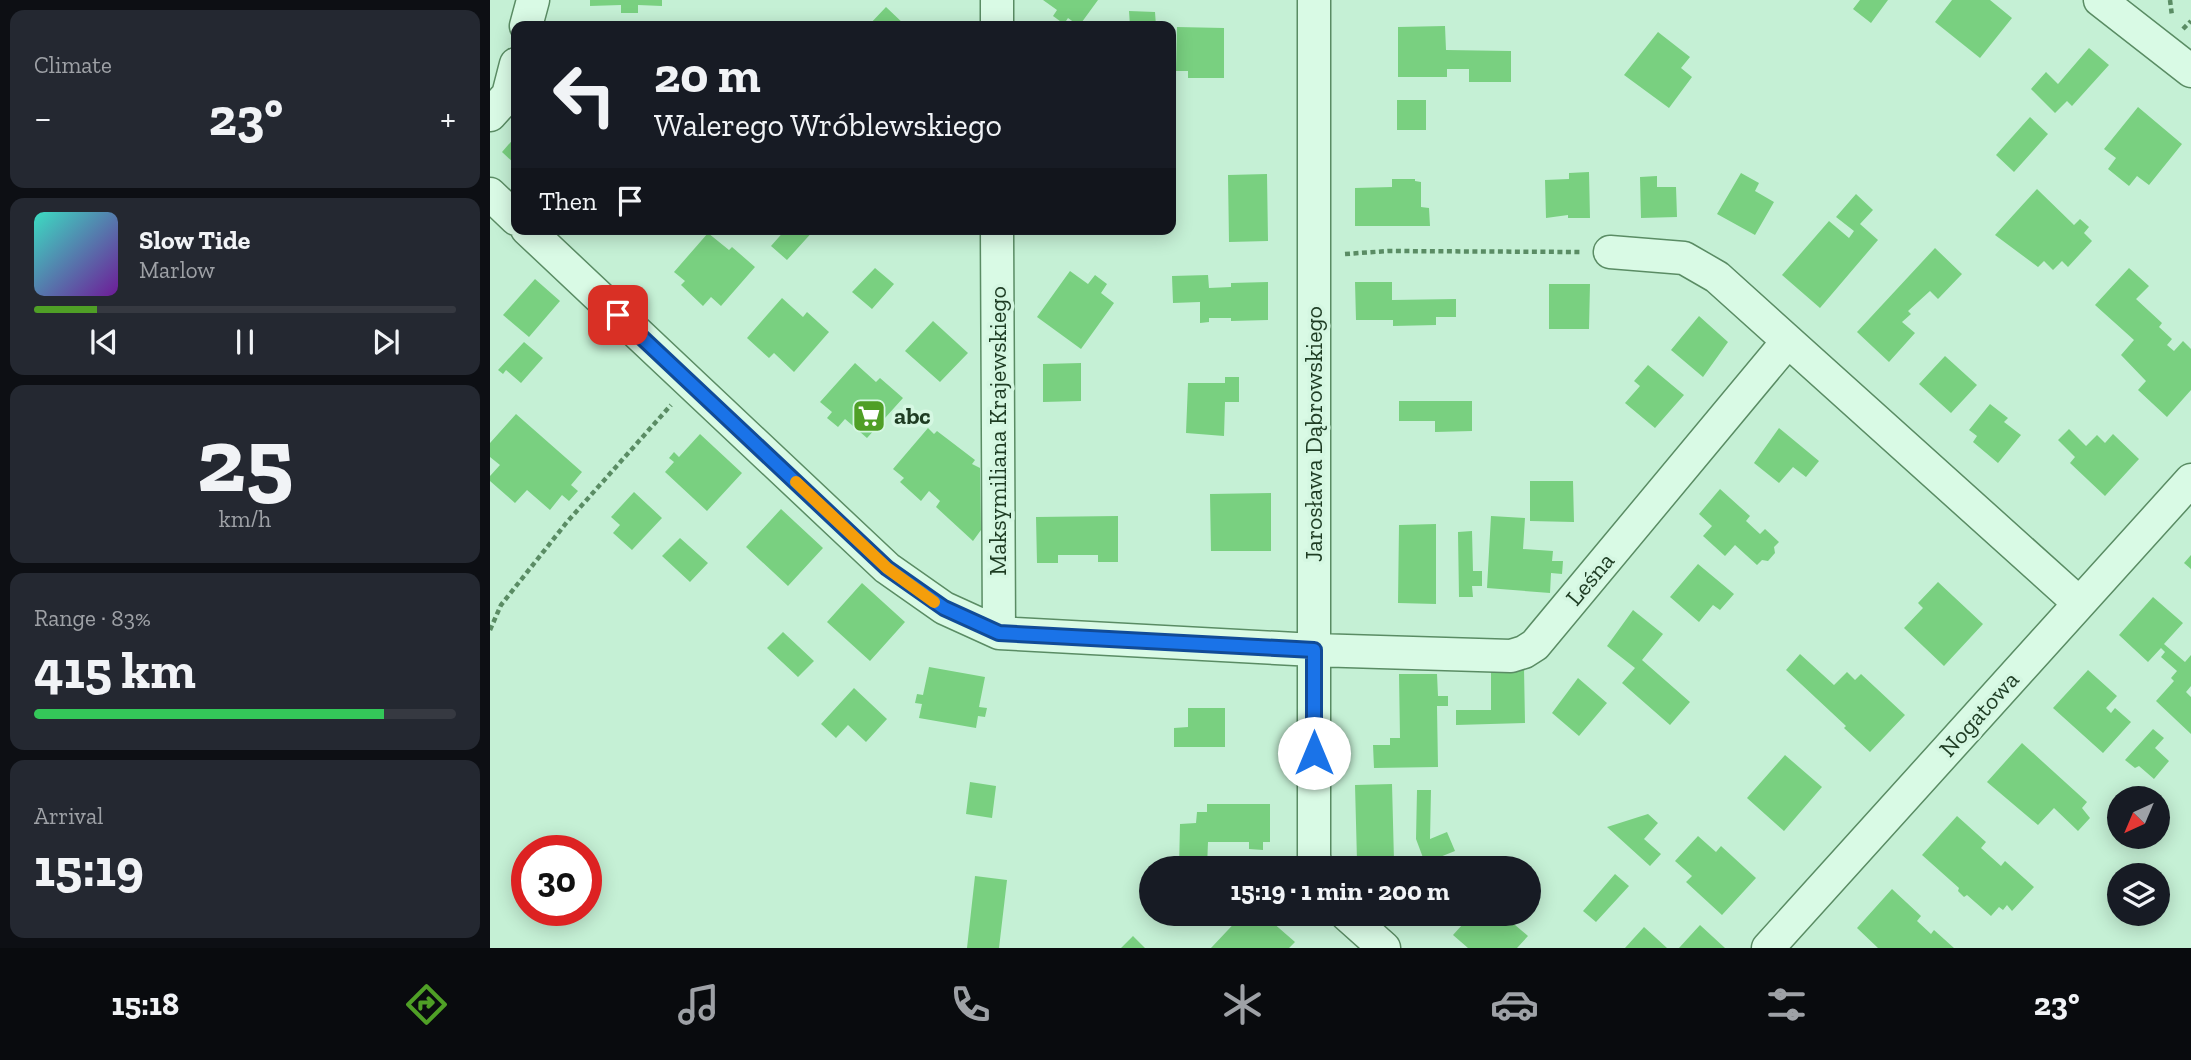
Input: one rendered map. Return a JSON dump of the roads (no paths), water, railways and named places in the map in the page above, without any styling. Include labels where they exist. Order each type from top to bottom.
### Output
[{"type":"street","points":[[527,21],[533,0]]},
{"type":"street","points":[[997,0],[997,21]]},
{"type":"street","name":"Jarosława Dąbrowskiego","points":[[1314,0],[1314,856]]},
{"type":"street","points":[[2100,0],[2191,71]]},
{"type":"street","points":[[490,115],[508,95],[511,83]]},
{"type":"street","points":[[490,194],[511,214]]},
{"type":"street","points":[[533,235],[887,568],[944,608],[999,633]]},
{"type":"street","name":"Maksymiliana Krajewskiego","points":[[997,235],[999,633]]},
{"type":"street","points":[[1610,252],[1684,258],[1717,277],[2079,603]]},
{"type":"street","name":"Leśna","points":[[999,633],[1314,650],[1511,656],[1524,652],[1535,645],[1788,341]]},
{"type":"street","name":"Nogatowa","points":[[1768,948],[2191,480]]},
{"type":"street","points":[[1359,926],[1384,948]]},
{"type":"place","name":"abc","points":[[869,416]]}]
